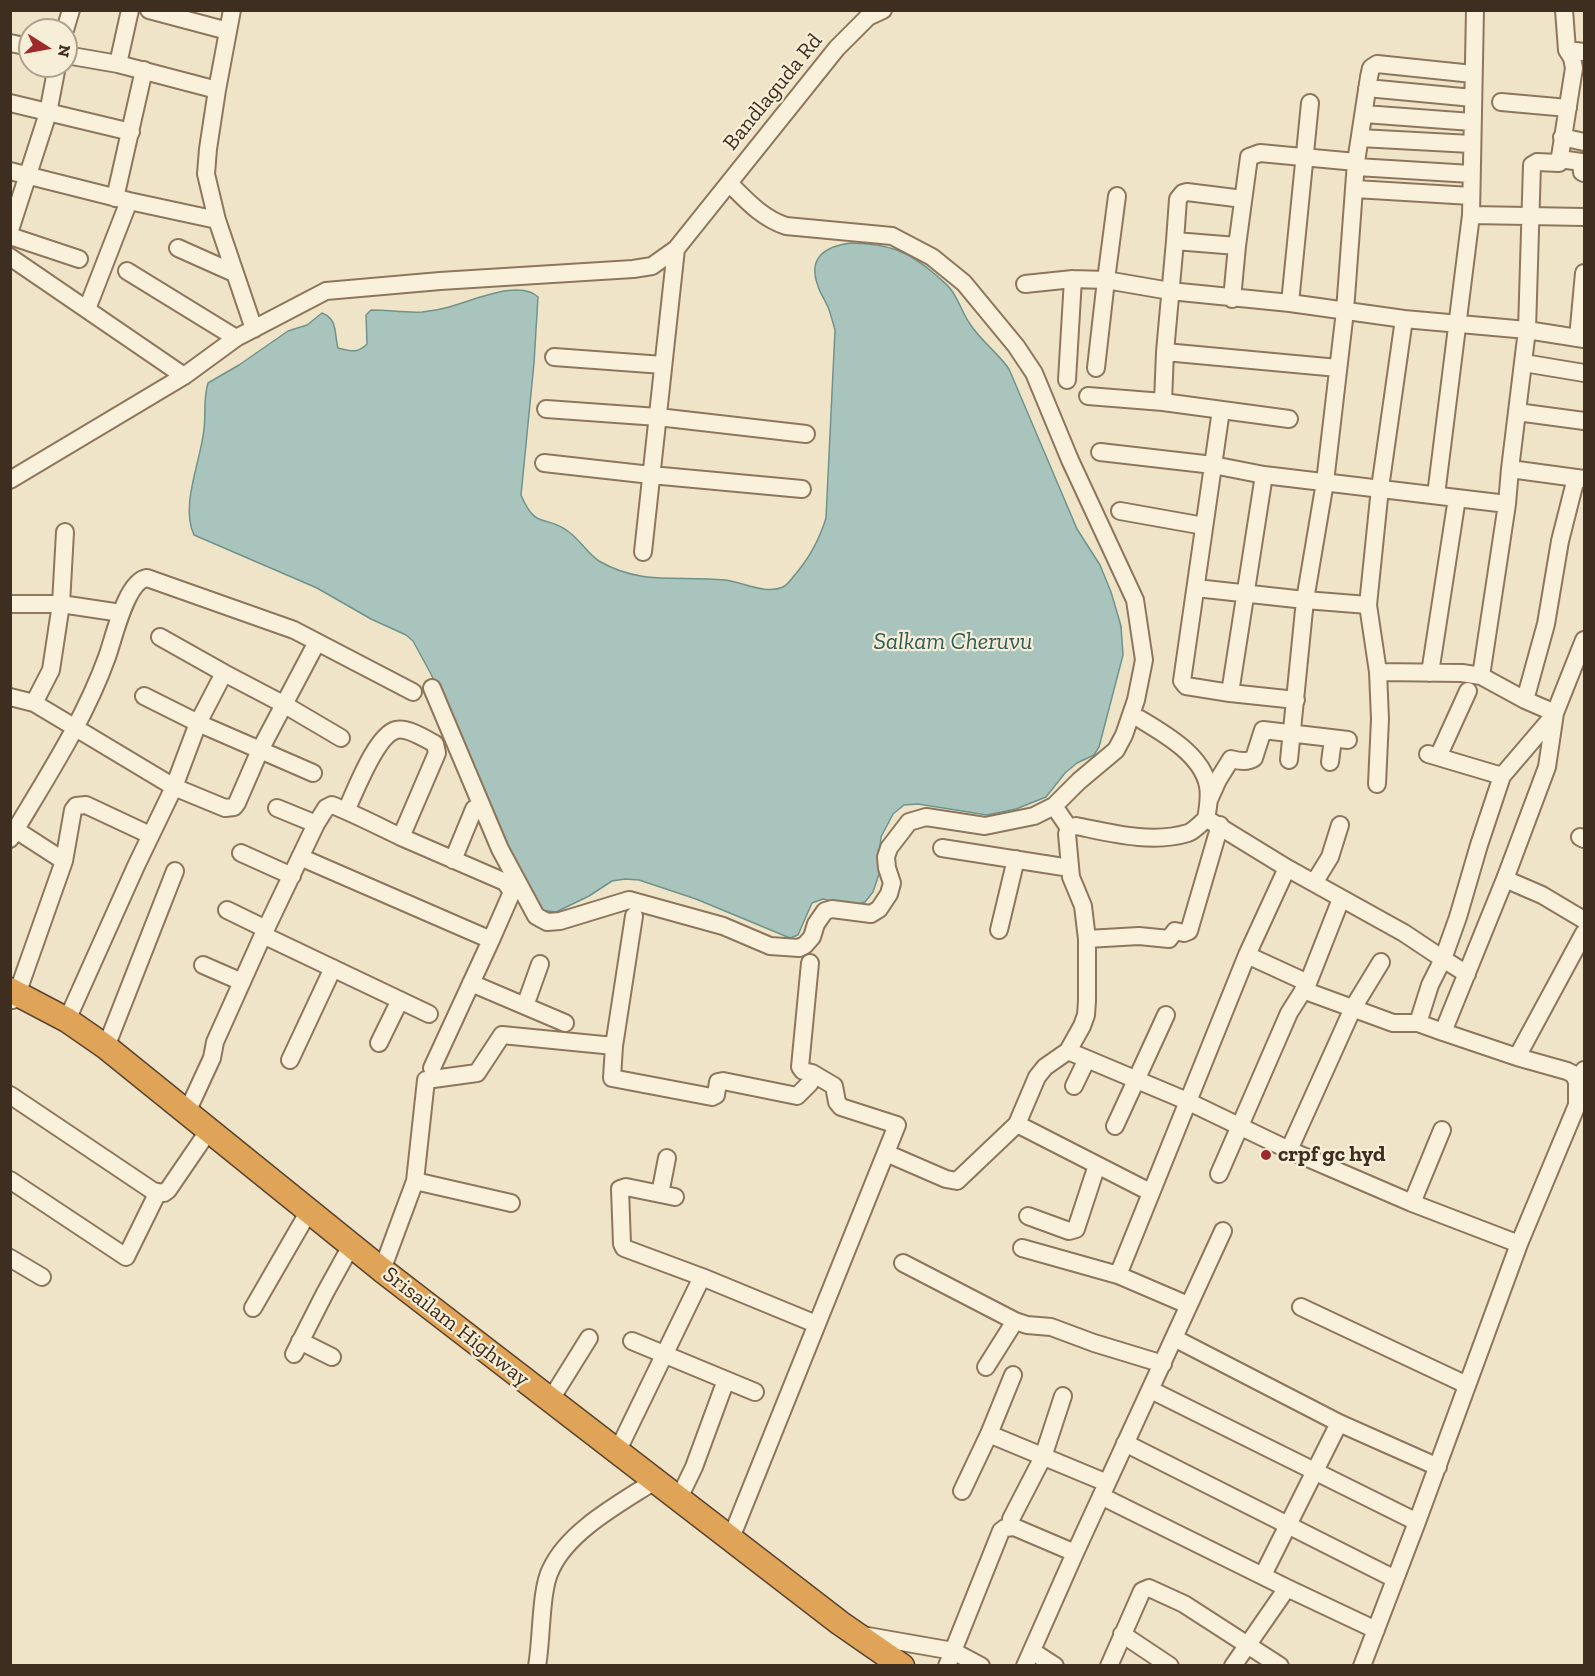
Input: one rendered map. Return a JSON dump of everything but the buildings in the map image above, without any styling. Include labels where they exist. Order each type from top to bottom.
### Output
[{"type":"highway","name":"Srisailam Highway","points":[[13,996],[67,1020],[106,1047],[382,1270],[855,1634],[902,1665]]},
{"type":"street","points":[[118,64],[130,10]]},
{"type":"street","points":[[149,10],[228,31]]},
{"type":"street","points":[[232,10],[217,90],[206,174],[217,220],[254,329]]},
{"type":"street","points":[[1436,495],[1471,215],[1475,10]]},
{"type":"street","points":[[1481,675],[1507,504],[1524,363],[1533,163],[1557,164],[1560,159],[1574,68],[1567,50],[1564,10]]},
{"type":"street","name":"Bandlaguda Rd","points":[[10,480],[184,376],[236,338],[326,291],[652,266],[676,249],[837,48],[873,13]]},
{"type":"street","points":[[1567,50],[1584,52]]},
{"type":"street","points":[[78,57],[144,70],[217,90]]},
{"type":"street","points":[[1289,760],[1305,600],[1325,482],[1345,311],[1357,164],[1371,68],[1377,64],[1473,74]]},
{"type":"street","points":[[87,309],[122,200],[130,132],[144,70]]},
{"type":"street","points":[[10,230],[48,113],[55,78]]},
{"type":"street","points":[[1367,88],[1473,98]]},
{"type":"street","points":[[1502,102],[1568,108]]},
{"type":"street","points":[[10,103],[130,132]]},
{"type":"street","points":[[1290,303],[1310,103]]},
{"type":"street","points":[[1364,114],[1472,122]]},
{"type":"street","points":[[1562,137],[1584,141]]},
{"type":"street","points":[[1360,138],[1471,144]]},
{"type":"street","points":[[1232,299],[1249,157],[1260,153],[1471,174]]},
{"type":"street","points":[[1560,159],[1581,162],[1584,173]]},
{"type":"street","points":[[10,171],[122,200],[217,220]]},
{"type":"street","points":[[432,688],[500,849],[536,916],[547,922],[560,921],[629,900],[723,926],[770,946],[799,948],[805,945],[812,937],[816,924],[825,911],[832,909],[871,914],[879,909],[889,894],[892,883],[886,857],[889,848],[909,822],[926,817],[985,826],[1034,816],[1054,806],[1116,750],[1124,735],[1136,700],[1144,660],[1135,600],[1070,460],[1034,373],[1016,346],[964,283],[932,257],[892,237],[775,223],[760,214],[729,183]]},
{"type":"street","points":[[1355,189],[1471,196]]},
{"type":"street","points":[[1163,402],[1178,198],[1183,193],[1243,199]]},
{"type":"street","points":[[1096,368],[1117,196]]},
{"type":"street","points":[[1471,215],[1530,214],[1532,216],[1584,217]]},
{"type":"street","points":[[10,236],[79,259]]},
{"type":"street","points":[[1175,241],[1237,246]]},
{"type":"street","points":[[178,248],[234,273]]},
{"type":"street","points":[[643,552],[676,249]]},
{"type":"street","points":[[10,257],[184,376]]},
{"type":"street","points":[[127,271],[236,338]]},
{"type":"street","points":[[1025,284],[1073,279],[1106,280],[1232,299],[1290,303],[1404,319],[1527,330],[1581,338],[1584,273]]},
{"type":"street","points":[[1067,380],[1073,279]]},
{"type":"street","points":[[1377,784],[1380,719],[1378,672],[1368,605],[1380,488],[1404,319]]},
{"type":"street","points":[[1165,352],[1338,368]]},
{"type":"street","points":[[554,357],[663,365]]},
{"type":"street","points":[[1524,363],[1584,373]]},
{"type":"street","points":[[1088,396],[1163,402],[1289,419]]},
{"type":"street","points":[[546,409],[658,417],[806,434]]},
{"type":"street","points":[[1221,410],[1182,683],[1186,686],[1230,693],[1296,700]]},
{"type":"street","points":[[1517,412],[1584,421]]},
{"type":"street","points":[[1100,452],[1213,465],[1264,475],[1507,504]]},
{"type":"street","points":[[544,463],[651,476],[802,489]]},
{"type":"street","points":[[1510,469],[1580,478],[1560,541],[1546,624],[1525,700]]},
{"type":"street","points":[[1230,693],[1264,475]]},
{"type":"street","points":[[1431,673],[1457,498]]},
{"type":"street","points":[[1120,511],[1204,526]]},
{"type":"street","points":[[34,703],[51,670],[62,604],[65,532]]},
{"type":"street","points":[[64,861],[13,835],[75,727],[107,658],[121,613],[136,583],[147,578],[294,630],[413,692]]},
{"type":"street","points":[[1196,588],[1368,605]]},
{"type":"street","points":[[10,604],[62,604],[121,613]]},
{"type":"street","points":[[160,637],[285,705],[340,738]]},
{"type":"street","points":[[1443,1032],[1505,879],[1547,767],[1556,713],[1584,640]]},
{"type":"street","points":[[10,697],[34,703],[174,787],[225,808],[234,807],[260,750],[317,642]]},
{"type":"street","points":[[1378,672],[1481,675],[1525,700],[1556,713]]},
{"type":"street","points":[[67,1020],[174,787],[198,723],[225,673]]},
{"type":"street","points":[[1468,691],[1433,756],[1502,776]]},
{"type":"street","points":[[144,696],[198,723],[313,773]]},
{"type":"street","points":[[1418,1023],[1430,985],[1443,959],[1458,917],[1502,776],[1556,713]]},
{"type":"street","points":[[1087,939],[1139,936],[1169,939],[1175,931],[1184,933],[1189,931],[1213,822],[1206,777],[1199,765],[1167,735],[1140,718]]},
{"type":"street","points":[[346,811],[370,761],[382,740],[389,733],[403,729],[427,740],[435,744],[437,753],[400,837]]},
{"type":"street","points":[[1209,801],[1231,759],[1239,761],[1254,758],[1263,730],[1340,740],[1330,762]]},
{"type":"street","points":[[182,1109],[212,1058],[215,1042],[316,824],[332,805],[510,886],[512,892],[432,1068]]},
{"type":"street","points":[[13,996],[64,861],[70,817],[76,806],[92,807],[150,836]]},
{"type":"street","points":[[1054,806],[1069,828]]},
{"type":"street","points":[[277,808],[316,824]]},
{"type":"street","points":[[453,860],[474,809]]},
{"type":"street","points":[[1213,822],[1314,884],[1404,933],[1467,974]]},
{"type":"street","points":[[886,1153],[946,1179],[957,1181],[1017,1124],[1036,1077],[1045,1067],[1068,1051],[1086,1015],[1087,939],[1086,916],[1080,894],[1071,877],[1066,834],[1069,828],[1076,826],[1117,835],[1152,838],[1190,833],[1213,822]]},
{"type":"street","points":[[1314,884],[1330,856],[1340,825]]},
{"type":"street","points":[[985,855],[987,833]]},
{"type":"street","points":[[942,848],[1070,868]]},
{"type":"street","points":[[241,853],[292,876]]},
{"type":"street","points":[[300,857],[491,940]]},
{"type":"street","points":[[999,930],[1016,860]]},
{"type":"street","points":[[1118,1275],[1247,955],[1287,868]]},
{"type":"street","points":[[106,1047],[175,871]]},
{"type":"street","points":[[1505,879],[1542,895],[1584,920]]},
{"type":"street","points":[[1219,1174],[1289,1013],[1306,986],[1341,899]]},
{"type":"street","points":[[227,910],[333,968],[429,1014]]},
{"type":"street","points":[[634,916],[614,1046],[612,1078],[712,1097],[716,1095],[717,1084],[720,1081],[797,1096],[810,1083],[812,1073]]},
{"type":"street","points":[[1517,1057],[1584,933]]},
{"type":"street","points":[[1247,955],[1353,1008],[1393,1023],[1418,1023],[1581,1076],[1577,1106],[1519,1244],[1362,1665]]},
{"type":"street","points":[[1289,1150],[1353,1008],[1381,962]]},
{"type":"street","points":[[731,1538],[897,1125],[841,1107],[837,1102],[834,1086],[812,1073],[803,1071],[801,1067],[810,963]]},
{"type":"street","points":[[525,1006],[540,964]]},
{"type":"street","points":[[203,965],[242,982]]},
{"type":"street","points":[[290,1060],[333,968]]},
{"type":"street","points":[[471,983],[565,1023]]},
{"type":"street","points":[[379,1042],[400,1000]]},
{"type":"street","points":[[1115,1126],[1166,1015]]},
{"type":"street","points":[[382,1270],[415,1180],[426,1080],[477,1073],[502,1035],[614,1046]]},
{"type":"street","points":[[1068,1051],[1187,1101],[1289,1150],[1412,1203],[1519,1244]]},
{"type":"street","points":[[1074,1086],[1087,1059]]},
{"type":"street","points":[[10,1095],[153,1191],[158,1192],[168,1190],[209,1130]]},
{"type":"street","points":[[1017,1124],[1150,1192]]},
{"type":"street","points":[[1412,1203],[1442,1130]]},
{"type":"street","points":[[667,1158],[667,1196],[626,1187],[620,1189],[622,1244],[626,1249],[702,1277],[816,1324]]},
{"type":"street","points":[[1028,1216],[1069,1231],[1076,1229],[1097,1165]]},
{"type":"street","points":[[10,1180],[126,1257],[158,1192]]},
{"type":"street","points":[[415,1180],[511,1203]]},
{"type":"street","points":[[254,1308],[309,1211]]},
{"type":"street","points":[[1055,1665],[1028,1658],[1223,1231]]},
{"type":"street","points":[[332,1357],[297,1348],[324,1293],[352,1244]]},
{"type":"street","points":[[1022,1248],[1118,1275],[1188,1305]]},
{"type":"street","points":[[10,1258],[42,1277]]},
{"type":"street","points":[[903,1263],[1015,1321],[1027,1325],[1051,1327],[1163,1364]]},
{"type":"street","points":[[618,1450],[702,1277]]},
{"type":"street","points":[[1301,1307],[1467,1385]]},
{"type":"street","points":[[986,1367],[1015,1321]]},
{"type":"street","points":[[551,1399],[589,1338]]},
{"type":"street","points":[[1174,1338],[1339,1423],[1437,1467]]},
{"type":"street","points":[[632,1341],[755,1392]]},
{"type":"street","points":[[962,1491],[1013,1375]]},
{"type":"street","points":[[679,1498],[694,1467],[726,1380]]},
{"type":"street","points":[[1151,1389],[1417,1522]]},
{"type":"street","points":[[1011,1519],[1043,1457],[1063,1396]]},
{"type":"street","points":[[1263,1575],[1339,1423]]},
{"type":"street","points":[[989,1434],[1043,1457],[1287,1588],[1376,1630]]},
{"type":"street","points":[[1125,1443],[1395,1579]]},
{"type":"street","points":[[537,1665],[545,1590],[551,1569],[568,1545],[590,1523],[656,1480]]},
{"type":"street","points":[[950,1658],[1001,1531],[1014,1527],[1075,1552]]},
{"type":"street","points":[[1109,1665],[1142,1591],[1149,1588],[1184,1604],[1280,1665]]},
{"type":"street","points":[[1233,1665],[1287,1588]]},
{"type":"street","points":[[855,1634],[981,1665]]},
{"type":"street","points":[[1122,1634],[1170,1665]]},
{"type":"street","points":[[540,1648],[547,1665]]},
{"type":"water","name":"Salkam Cheruvu","points":[[851,243],[897,250],[926,266],[950,289],[974,330],[1009,369],[1077,529],[1100,565],[1121,626],[1123,655],[1099,747],[1094,755],[1077,763],[1065,773],[1046,797],[1016,809],[987,815],[918,804],[904,805],[893,814],[881,837],[879,874],[873,892],[865,902],[851,906],[823,899],[812,903],[798,935],[790,938],[696,899],[639,880],[612,881],[589,896],[556,912],[540,910],[498,825],[431,674],[413,641],[406,635],[371,619],[317,588],[194,535],[190,523],[190,497],[205,423],[208,383],[239,365],[288,331],[307,325],[322,313],[333,323],[338,348],[354,351],[367,344],[366,315],[371,310],[422,312],[442,309],[506,291],[529,292],[538,297],[521,495],[526,506],[537,518],[569,532],[599,561],[630,574],[661,578],[725,580],[762,589],[776,589],[787,584],[809,556],[826,518],[835,330],[818,286],[815,267],[817,260],[827,250]]},
{"type":"place","name":"crpf gc hyd","points":[[1266,1155]]}]
